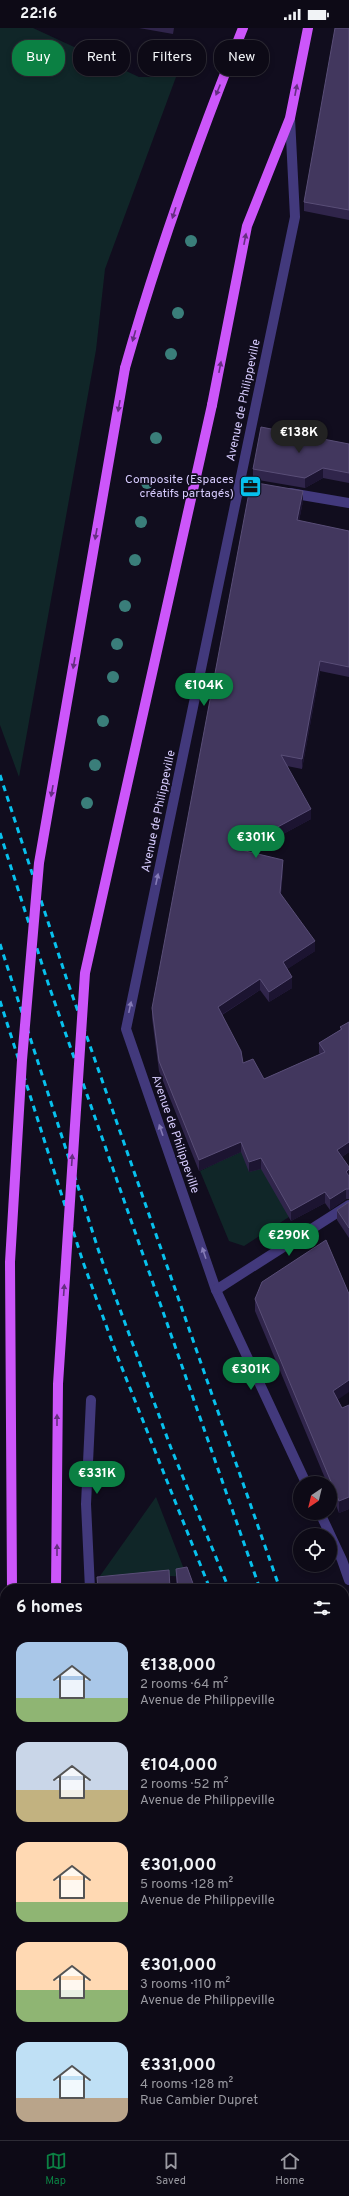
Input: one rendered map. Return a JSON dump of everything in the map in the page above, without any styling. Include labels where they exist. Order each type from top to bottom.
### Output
[{"type":"main road","points":[[12,1584],[10,1262],[22,1060],[39,863],[125,368],[141,312],[199,138],[243,28]]},
{"type":"main road","name":"Avenue de Philippeville","points":[[56,1584],[58,1384],[85,973],[212,405],[247,226],[290,118],[308,28]]},
{"type":"street","name":"Avenue de Philippeville","points":[[290,118],[295,217],[126,1029],[216,1290],[303,1476]]},
{"type":"street","points":[[239,484],[250,486]]},
{"type":"street","points":[[280,491],[349,503]]},
{"type":"street","points":[[216,1290],[349,1205]]},
{"type":"street","points":[[90,1584],[86,1504],[91,1400]]},
{"type":"street","points":[[323,1520],[342,1560],[349,1580]]},
{"type":"green space","points":[[0,28],[33,28],[59,40],[12,40],[12,76],[65,76],[65,43],[73,46],[73,76],[130,76],[130,73],[139,77],[176,77],[105,269],[96,350],[19,777],[0,725]]},
{"type":"green space","points":[[266,1139],[289,1217],[244,1246],[229,1241],[200,1171]]},
{"type":"green space","points":[[156,1497],[187,1577],[139,1574],[100,1576]]},
{"type":"building","points":[[335,28],[349,28],[349,210],[304,202]]},
{"type":"building","points":[[261,427],[349,444],[349,473],[323,468],[305,478],[253,469]]},
{"type":"building","points":[[251,482],[303,491],[297,520],[349,531],[349,667],[320,661],[302,759],[281,755],[311,809],[237,849],[283,860],[280,893],[315,941],[283,962],[292,977],[269,992],[260,979],[218,1007],[241,1051],[243,1063],[253,1059],[264,1079],[325,1052],[319,1043],[342,1029],[340,1027],[349,1022],[349,1142],[337,1150],[349,1167],[346,1172],[349,1176],[349,1189],[346,1189],[330,1199],[325,1192],[291,1211],[261,1158],[249,1162],[241,1142],[199,1160],[159,1061],[152,1008]]},
{"type":"building","points":[[349,1202],[349,1228],[337,1210]]},
{"type":"building","points":[[326,1240],[349,1294],[349,1380],[333,1391],[342,1408],[349,1405],[349,1497],[339,1501],[337,1496],[337,1476],[329,1476],[255,1299],[262,1282]]},
{"type":"building","points":[[187,1567],[193,1584],[178,1584],[176,1569]]},
{"type":"building","points":[[169,1570],[170,1584],[98,1584],[97,1577]]},
{"type":"railway","points":[[0,775],[67,980],[278,1584]]},
{"type":"railway","points":[[0,833],[49,986],[258,1584]]},
{"type":"railway","points":[[0,944],[100,1255],[171,1448],[227,1584]]},
{"type":"railway","points":[[0,1001],[83,1262],[118,1358],[208,1584]]},
{"type":"place","name":"Composite (Espaces créatifs partagés)","points":[[250,486]]}]
